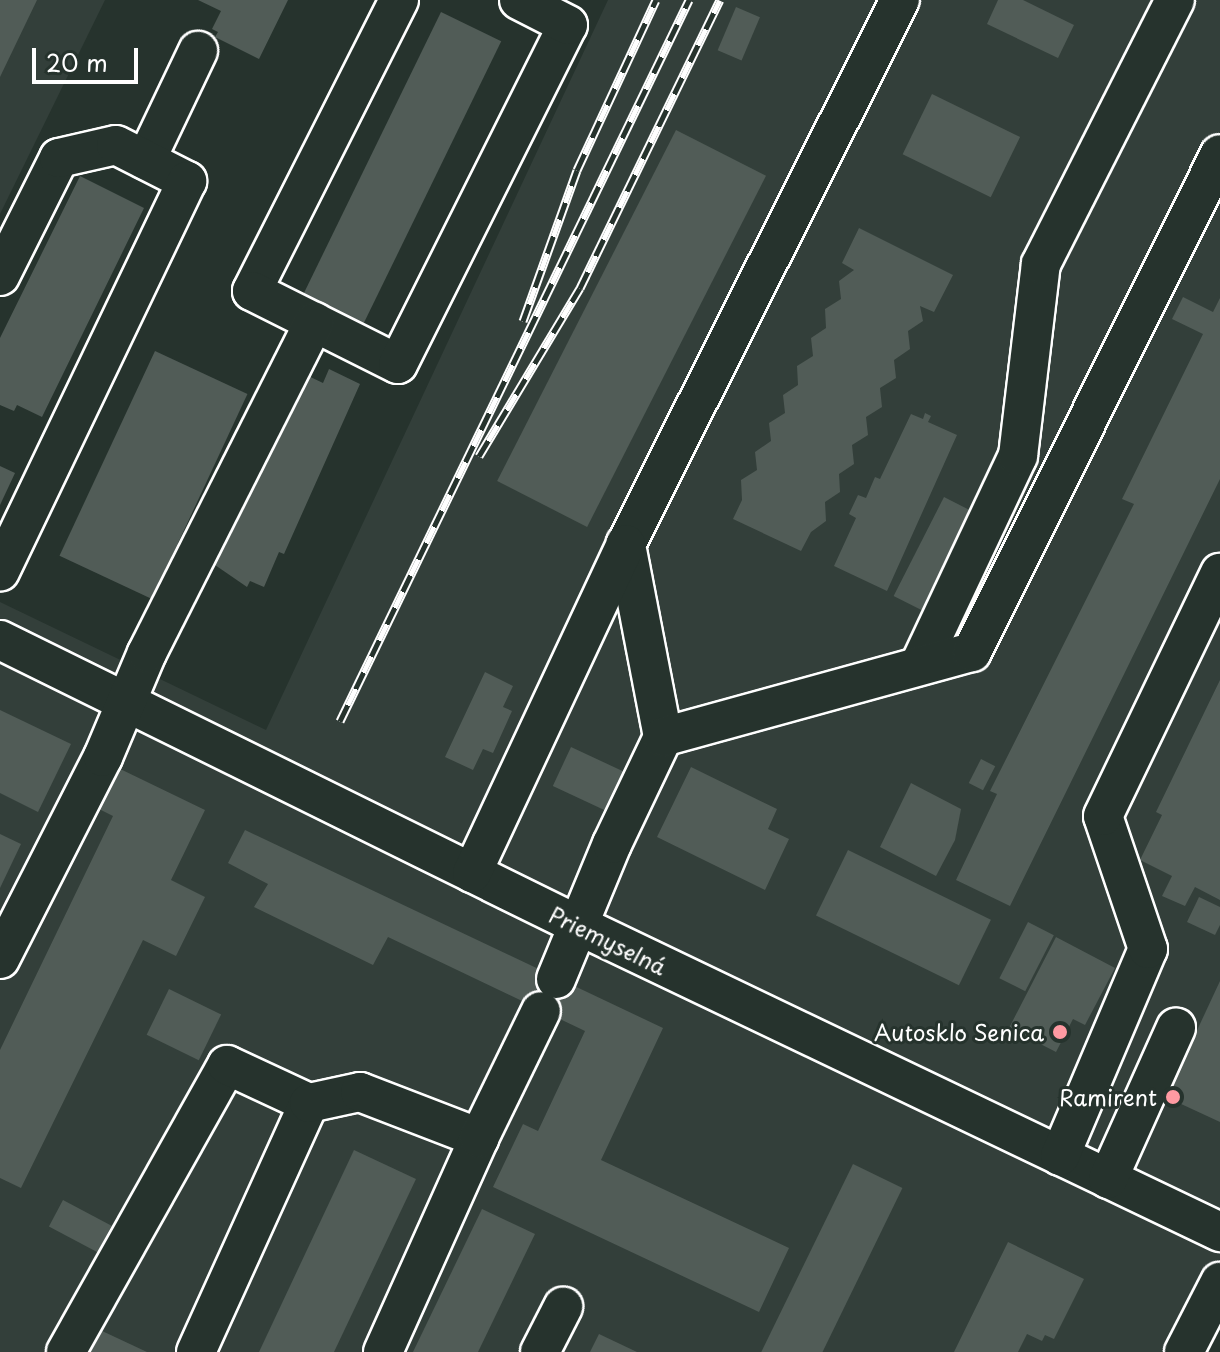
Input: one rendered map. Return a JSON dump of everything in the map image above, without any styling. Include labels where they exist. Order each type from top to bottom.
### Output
[{"type":"street","points":[[399,0],[252,291],[398,364],[568,25],[519,0]]},
{"type":"street","points":[[472,873],[626,544],[900,0]]},
{"type":"street","points":[[920,664],[1018,456],[1041,264],[1175,0]]},
{"type":"street","points":[[146,160],[198,51]]},
{"type":"street","points":[[0,276],[59,158],[116,145],[187,181],[0,572]]},
{"type":"street","points":[[663,737],[972,652],[1220,154]]},
{"type":"street","points":[[0,959],[103,757],[154,639],[314,322]]},
{"type":"street","points":[[383,1352],[479,1138],[549,995],[663,737],[626,544]]},
{"type":"street","points":[[1060,1156],[1148,949],[1103,816],[1220,573]]},
{"type":"street","name":"Priemyselná","points":[[0,640],[578,925],[1220,1232]]},
{"type":"street","points":[[1108,1179],[1176,1028]]},
{"type":"street","points":[[66,1352],[227,1065],[309,1103],[360,1092],[479,1138]]},
{"type":"street","points":[[196,1352],[309,1103]]},
{"type":"street","points":[[1184,1352],[1220,1282]]},
{"type":"street","points":[[540,1352],[563,1307]]},
{"type":"shaded area","points":[[0,0],[105,0],[0,214]]},
{"type":"shaded area","points":[[608,0],[1220,0],[1220,1259],[1172,1352],[0,1352],[0,602],[266,730]]},
{"type":"building","points":[[0,0],[37,0],[0,77]]},
{"type":"building","points":[[198,0],[288,0],[259,59],[215,37],[218,32],[212,29],[221,11]]},
{"type":"building","points":[[998,0],[1023,0],[1074,25],[1058,58],[987,24]]},
{"type":"building","points":[[736,7],[760,17],[742,60],[718,50]]},
{"type":"building","points":[[441,12],[501,41],[364,324],[303,294]]},
{"type":"building","points":[[932,94],[1020,137],[991,197],[903,154]]},
{"type":"building","points":[[676,130],[766,176],[587,527],[497,481]]},
{"type":"building","points":[[80,176],[144,208],[42,417],[17,405],[14,411],[0,405],[0,338]]},
{"type":"building","points":[[859,228],[953,275],[934,312],[920,306],[923,321],[908,331],[910,349],[894,360],[896,378],[880,388],[882,407],[866,417],[868,435],[852,445],[854,464],[839,474],[840,492],[825,502],[826,521],[811,532],[801,551],[733,519],[742,500],[741,480],[757,470],[755,452],[771,441],[769,423],[785,413],[783,395],[798,385],[797,366],[813,356],[811,338],[826,328],[825,309],[841,299],[839,281],[854,270],[842,263]]},
{"type":"building","points":[[1183,297],[1213,312],[1220,298],[1220,479],[1010,906],[956,880],[997,794],[990,791],[1134,504],[1122,499],[1203,334],[1172,319]]},
{"type":"building","points":[[155,351],[247,394],[152,599],[59,556]]},
{"type":"building","points":[[329,369],[360,384],[284,554],[279,552],[264,587],[250,581],[247,587],[215,565],[230,532],[225,530],[302,373],[323,383]]},
{"type":"building","points":[[925,413],[931,416],[928,422],[957,435],[887,591],[834,566],[856,518],[849,514],[858,495],[866,498],[875,477],[880,479],[911,414],[923,419]]},
{"type":"building","points":[[0,466],[15,473],[0,505]]},
{"type":"building","points":[[944,497],[974,512],[924,611],[894,596]]},
{"type":"building","points":[[485,672],[513,686],[503,707],[512,711],[493,753],[483,749],[473,770],[445,757]]},
{"type":"building","points":[[1220,680],[1220,900],[1195,887],[1185,906],[1162,896],[1172,876],[1140,860],[1162,815],[1156,812]]},
{"type":"building","points":[[0,710],[71,744],[38,812],[0,793]]},
{"type":"building","points":[[571,747],[630,774],[612,813],[553,786]]},
{"type":"building","points":[[981,759],[995,766],[983,790],[969,783]]},
{"type":"building","points":[[114,766],[205,810],[171,880],[205,897],[176,956],[143,940],[21,1188],[0,1178],[0,1050],[113,816],[93,806]]},
{"type":"building","points":[[691,767],[777,809],[768,829],[789,839],[765,890],[657,837]]},
{"type":"building","points":[[911,783],[961,809],[955,840],[936,876],[880,847]]},
{"type":"building","points":[[245,830],[663,1028],[601,1160],[789,1248],[759,1312],[493,1187],[523,1124],[538,1131],[585,1031],[388,937],[373,965],[254,907],[268,884],[228,863]]},
{"type":"building","points":[[0,834],[21,844],[0,888]]},
{"type":"building","points":[[848,850],[991,920],[959,985],[816,916]]},
{"type":"building","points":[[1199,897],[1220,907],[1220,925],[1215,935],[1187,922]]},
{"type":"building","points":[[1028,922],[1054,935],[1025,991],[999,978]]},
{"type":"building","points":[[1056,937],[1115,968],[1085,1025],[1073,1019],[1056,1052],[1009,1028]]},
{"type":"building","points":[[1220,981],[1220,1122],[1166,1097]]},
{"type":"building","points":[[169,989],[221,1014],[199,1060],[147,1035]]},
{"type":"building","points":[[354,1150],[416,1179],[334,1352],[259,1352]]},
{"type":"building","points":[[853,1164],[902,1188],[822,1352],[761,1352]]},
{"type":"building","points":[[63,1200],[112,1226],[97,1252],[49,1226]]},
{"type":"building","points":[[482,1209],[535,1234],[478,1352],[413,1352]]},
{"type":"building","points":[[1008,1242],[1084,1279],[1054,1339],[1045,1335],[1042,1341],[1027,1334],[1018,1352],[954,1352]]},
{"type":"building","points":[[100,1330],[147,1352],[89,1352]]},
{"type":"building","points":[[599,1334],[637,1352],[590,1352]]},
{"type":"railway","points":[[523,321],[577,170],[656,0]]},
{"type":"railway","points":[[340,721],[689,0]]},
{"type":"railway","points":[[479,456],[580,288],[720,0]]},
{"type":"place","name":"Autosklo Senica","points":[[1060,1032]]},
{"type":"place","name":"Ramirent","points":[[1173,1097]]}]
